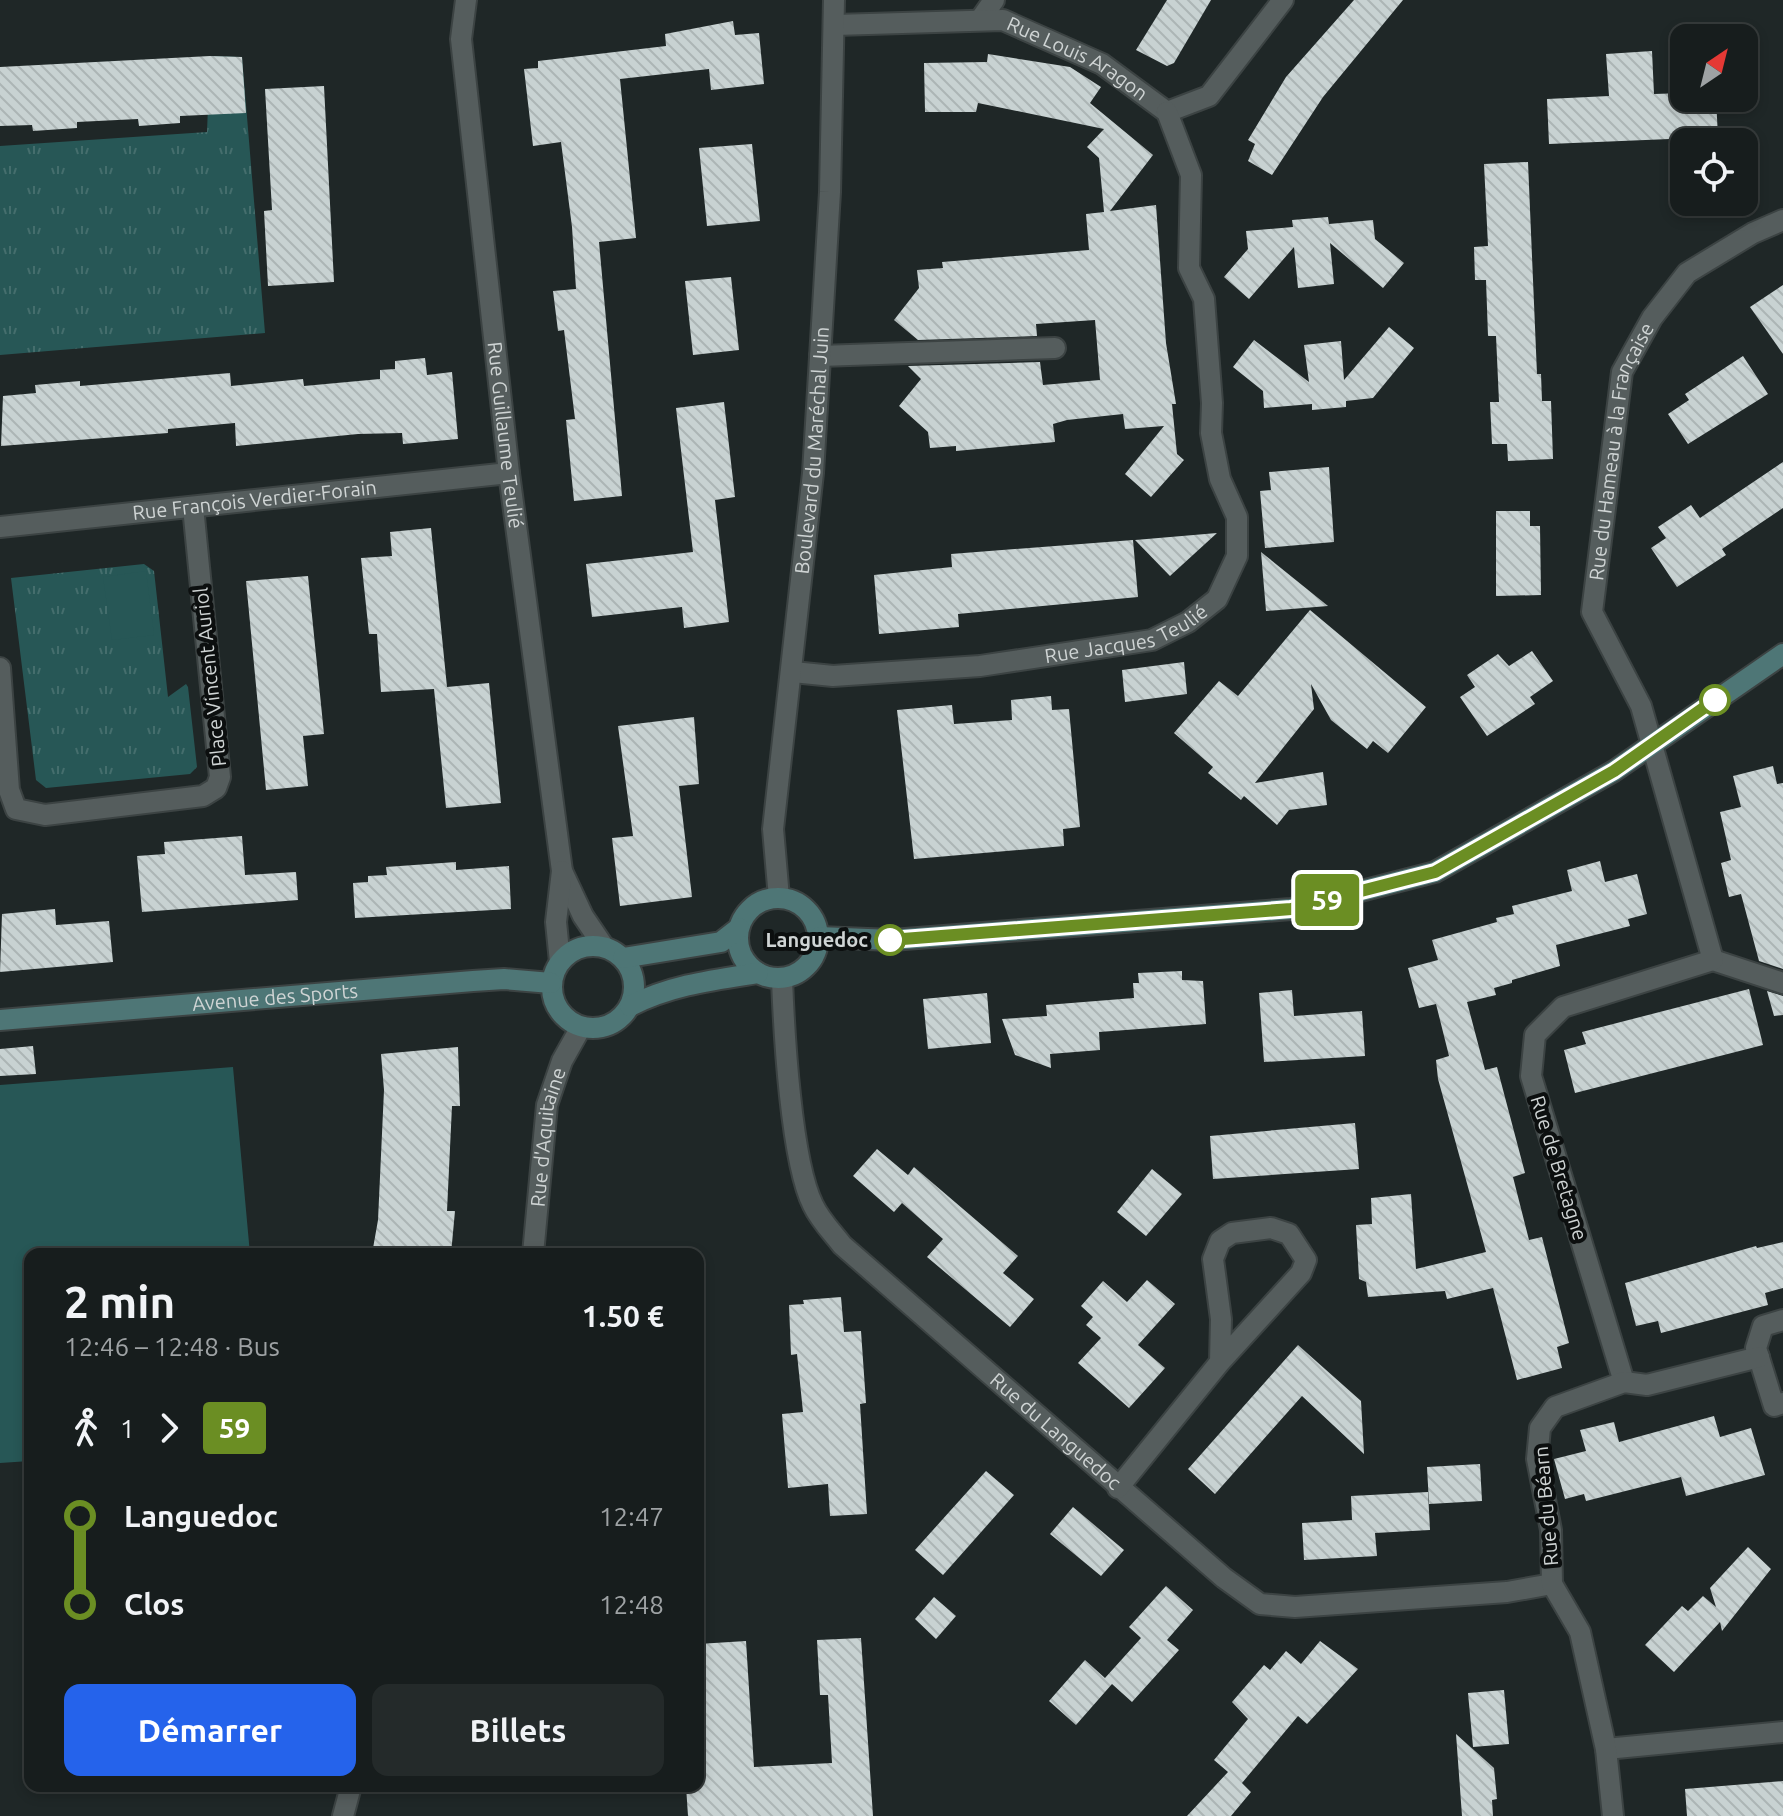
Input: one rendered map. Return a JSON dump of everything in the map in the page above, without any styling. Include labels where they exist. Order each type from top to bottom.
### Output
[{"type":"main road","points":[[819,937],[892,940],[1291,909],[1435,872],[1614,771],[1783,654]]},
{"type":"main road","points":[[623,958],[721,942],[739,928],[753,906],[779,898],[807,909],[816,922],[819,937],[816,952],[808,965],[797,974],[782,979],[758,973],[692,983],[652,995],[630,1006],[609,1025],[581,1027],[559,1010],[551,983],[560,962],[572,951],[588,945],[604,947],[623,958],[635,981],[630,1006]]},
{"type":"main road","points":[[739,928],[741,954],[758,973]]},
{"type":"main road","name":"Avenue des Sports","points":[[0,1020],[488,980],[551,983]]},
{"type":"street","name":"Rue Guillaume Teulié","points":[[466,0],[461,39],[509,473],[562,871],[556,922],[560,962]]},
{"type":"street","name":"Boulevard du Maréchal Juin","points":[[779,898],[773,829],[813,473],[834,0]]},
{"type":"street","name":"Rue Louis Aragon","points":[[982,10],[994,0]]},
{"type":"street","points":[[1167,112],[1209,96],[1283,0]]},
{"type":"street","name":"Rue Louis Aragon","points":[[835,25],[982,10],[1102,64],[1167,112]]},
{"type":"street","name":"Rue Jacques Teulié","points":[[793,672],[833,676],[980,666],[1152,640],[1188,622],[1217,599],[1237,556],[1237,517],[1220,479],[1211,433],[1212,403],[1204,299],[1189,268],[1191,175],[1167,112]]},
{"type":"street","name":"Rue du Hameau à la Française","points":[[1651,743],[1641,706],[1592,612],[1622,372],[1652,318],[1687,273],[1753,233],[1783,220]]},
{"type":"street","points":[[820,356],[1055,348]]},
{"type":"street","name":"Rue François Verdier-Forain","points":[[0,527],[509,473]]},
{"type":"street","name":"Place Vincent Auriol","points":[[0,668],[9,790],[16,809],[45,815],[203,796],[216,788],[220,777],[193,507]]},
{"type":"street","points":[[1651,743],[1713,960],[1783,983]]},
{"type":"street","name":"Rue Guillaume Teulié","points":[[562,871],[583,916],[604,947]]},
{"type":"street","name":"Rue de Bretagne","points":[[1624,1382],[1531,1076],[1535,1035],[1563,1007],[1713,960]]},
{"type":"street","name":"Rue du Languedoc","points":[[782,979],[799,1155],[812,1203],[826,1225],[842,1245],[1118,1488],[1260,1604],[1295,1607],[1507,1592],[1552,1584]]},
{"type":"street","name":"Rue d'Aquitaine","points":[[534,1248],[547,1105],[562,1061],[581,1027]]},
{"type":"street","points":[[1118,1488],[1220,1362],[1301,1273],[1306,1260],[1289,1234],[1271,1228],[1232,1233],[1220,1241],[1213,1259],[1221,1319],[1220,1362]]},
{"type":"street","points":[[1783,1320],[1763,1326],[1756,1348],[1774,1406],[1783,1403]]},
{"type":"street","name":"Rue du Béarn","points":[[1613,1816],[1606,1749],[1580,1632],[1552,1584],[1551,1530],[1537,1459],[1540,1428],[1555,1407],[1624,1382],[1647,1385],[1759,1357]]},
{"type":"street","points":[[1606,1749],[1783,1732]]},
{"type":"street","points":[[343,1816],[349,1792]]},
{"type":"green space","points":[[210,56],[242,57],[265,333],[0,355],[0,146],[207,132]]},
{"type":"green space","points":[[144,564],[154,571],[168,697],[186,684],[188,687],[197,767],[190,774],[46,788],[36,780],[11,578]]},
{"type":"green space","points":[[146,571],[154,635],[112,640],[103,577]]},
{"type":"green space","points":[[233,1067],[249,1248],[24,1248],[24,1461],[0,1463],[0,1085]]},
{"type":"building","points":[[1167,0],[1211,0],[1174,63],[1167,66],[1136,50]]},
{"type":"building","points":[[1354,0],[1403,0],[1323,97],[1272,175],[1248,161],[1255,144],[1248,140],[1286,77]]},
{"type":"building","points":[[733,21],[735,35],[759,33],[764,84],[711,90],[709,69],[620,79],[636,238],[599,242],[622,496],[574,501],[566,420],[575,419],[564,330],[558,331],[553,291],[576,289],[572,227],[561,142],[533,146],[524,69],[538,68],[538,61],[666,46],[665,34]]},
{"type":"building","points":[[1652,51],[1654,94],[1670,93],[1670,112],[1717,112],[1718,128],[1670,128],[1670,139],[1549,144],[1547,99],[1609,96],[1606,54]]},
{"type":"building","points":[[988,54],[1070,67],[1101,87],[1090,103],[1153,155],[1110,211],[1156,205],[1166,343],[1176,404],[1172,404],[1177,454],[1184,460],[1151,497],[1125,474],[1164,426],[1125,429],[1123,414],[1067,420],[1053,424],[1055,442],[956,451],[956,446],[930,448],[928,432],[899,406],[921,379],[908,366],[1040,362],[1043,385],[1100,380],[1095,320],[1036,324],[1037,336],[918,340],[894,320],[919,288],[917,270],[943,268],[942,262],[1089,250],[1086,214],[1104,212],[1099,158],[1087,147],[1104,129],[978,103],[976,112],[925,112],[924,63],[987,62]]},
{"type":"building","points":[[242,57],[246,113],[180,116],[180,123],[139,126],[138,119],[77,122],[77,128],[33,131],[32,125],[0,126],[0,67]]},
{"type":"building","points":[[324,86],[334,282],[268,286],[264,211],[272,210],[265,89]]},
{"type":"building","points":[[752,144],[760,221],[707,226],[699,148]]},
{"type":"building","points":[[1528,162],[1537,374],[1541,374],[1542,401],[1551,401],[1553,459],[1508,461],[1507,444],[1492,444],[1490,402],[1499,402],[1496,336],[1488,336],[1486,280],[1475,280],[1474,247],[1488,246],[1484,164]]},
{"type":"building","points":[[1328,217],[1329,224],[1373,220],[1375,239],[1404,263],[1383,288],[1330,243],[1334,284],[1298,288],[1294,247],[1249,299],[1224,277],[1248,249],[1246,231],[1293,227],[1292,220]]},
{"type":"building","points":[[731,277],[739,350],[693,355],[685,281]]},
{"type":"building","points":[[1783,285],[1783,354],[1750,307]]},
{"type":"building","points":[[1389,327],[1414,348],[1373,398],[1346,401],[1346,407],[1312,410],[1312,404],[1264,408],[1263,391],[1233,367],[1254,340],[1309,382],[1304,345],[1341,341],[1344,380]]},
{"type":"building","points":[[1743,356],[1768,394],[1688,444],[1668,414],[1689,400],[1685,394]]},
{"type":"building","points":[[425,358],[427,375],[452,372],[458,439],[403,444],[402,433],[358,434],[236,446],[235,423],[168,429],[168,433],[1,446],[3,396],[36,393],[35,385],[80,381],[80,386],[230,373],[231,386],[303,379],[304,386],[380,379],[380,370],[395,369],[395,361]]},
{"type":"building","points":[[724,402],[735,497],[715,500],[729,622],[684,628],[682,607],[592,617],[586,564],[693,552],[676,408]]},
{"type":"building","points":[[1783,462],[1783,508],[1722,549],[1726,555],[1677,587],[1651,548],[1666,538],[1658,527],[1691,505],[1700,518]]},
{"type":"building","points":[[1329,467],[1334,542],[1265,548],[1260,491],[1271,490],[1269,472]]},
{"type":"building","points":[[1496,511],[1530,511],[1530,526],[1540,526],[1541,595],[1496,596]]},
{"type":"building","points":[[431,528],[447,687],[489,683],[501,803],[446,808],[434,689],[381,692],[377,634],[369,634],[361,558],[392,556],[390,532]]},
{"type":"building","points":[[1217,533],[1170,576],[1135,540]]},
{"type":"building","points":[[1133,540],[1138,597],[958,614],[959,627],[879,634],[874,575],[952,567],[951,554]]},
{"type":"building","points":[[1261,552],[1328,606],[1266,611]]},
{"type":"building","points":[[308,576],[324,734],[303,736],[308,786],[266,790],[246,581]]},
{"type":"building","points":[[1310,610],[1426,707],[1388,753],[1373,741],[1367,749],[1331,720],[1311,684],[1314,709],[1255,783],[1323,772],[1327,805],[1289,810],[1277,825],[1244,796],[1241,800],[1208,773],[1213,767],[1174,733],[1219,681],[1238,696]]},
{"type":"building","points":[[1532,651],[1553,681],[1530,697],[1535,704],[1487,736],[1460,697],[1475,687],[1467,675],[1498,654],[1509,666]]},
{"type":"building","points":[[1184,662],[1187,694],[1125,702],[1122,670]]},
{"type":"building","points":[[1051,696],[1052,710],[1069,709],[1080,827],[1063,829],[1064,846],[914,859],[897,710],[952,705],[954,724],[1012,720],[1011,700]]},
{"type":"building","points":[[694,717],[699,784],[679,786],[692,897],[620,906],[612,838],[633,836],[618,726]]},
{"type":"building","points":[[1773,766],[1777,784],[1783,783],[1783,969],[1759,961],[1741,894],[1729,897],[1721,863],[1731,860],[1720,812],[1741,807],[1733,776]]},
{"type":"building","points":[[242,836],[245,875],[296,872],[298,900],[142,912],[137,856],[165,854],[164,842]]},
{"type":"building","points":[[1600,861],[1605,882],[1637,874],[1647,914],[1628,919],[1630,926],[1556,945],[1560,966],[1512,980],[1512,983],[1494,988],[1496,995],[1467,1002],[1485,1070],[1497,1067],[1525,1173],[1513,1177],[1529,1240],[1542,1237],[1569,1343],[1557,1347],[1562,1368],[1517,1380],[1493,1288],[1447,1299],[1445,1291],[1368,1297],[1366,1282],[1359,1279],[1356,1225],[1372,1224],[1371,1198],[1411,1194],[1416,1269],[1486,1252],[1438,1079],[1436,1060],[1449,1056],[1436,1004],[1419,1008],[1408,968],[1438,960],[1432,940],[1497,922],[1496,918],[1514,914],[1512,906],[1572,891],[1567,870]]},
{"type":"building","points":[[456,862],[456,870],[509,866],[511,909],[355,918],[353,883],[368,882],[368,876],[387,875],[386,867]]},
{"type":"building","points":[[55,909],[56,925],[109,921],[113,962],[0,972],[2,914]]},
{"type":"building","points":[[1182,971],[1182,980],[1203,981],[1206,1024],[1099,1032],[1100,1050],[1050,1054],[1051,1068],[1015,1055],[1002,1019],[1047,1016],[1046,1005],[1134,998],[1133,983],[1139,983],[1138,973]]},
{"type":"building","points":[[1749,989],[1763,1045],[1575,1093],[1564,1050],[1586,1044],[1582,1032]]},
{"type":"building","points":[[1292,990],[1294,1016],[1362,1011],[1365,1056],[1264,1062],[1259,993]]},
{"type":"building","points":[[1767,991],[1783,996],[1783,1015],[1774,1016]]},
{"type":"building","points":[[987,993],[991,1043],[928,1049],[923,999]]},
{"type":"building","points":[[33,1046],[36,1074],[0,1076],[0,1049]]},
{"type":"building","points":[[458,1047],[460,1106],[452,1106],[447,1211],[455,1211],[452,1248],[373,1248],[378,1220],[384,1090],[381,1054]]},
{"type":"building","points":[[1355,1123],[1359,1169],[1213,1179],[1210,1136]]},
{"type":"building","points":[[877,1149],[908,1175],[914,1167],[1018,1256],[1003,1273],[1034,1299],[1010,1327],[927,1257],[943,1239],[902,1203],[894,1212],[853,1176]]},
{"type":"building","points":[[1152,1169],[1182,1194],[1146,1236],[1117,1212]]},
{"type":"building","points":[[1783,1242],[1783,1288],[1765,1293],[1768,1305],[1661,1333],[1658,1321],[1636,1326],[1625,1283],[1756,1246]]},
{"type":"building","points":[[1147,1280],[1175,1304],[1138,1345],[1165,1368],[1129,1408],[1078,1363],[1101,1338],[1086,1325],[1093,1317],[1081,1306],[1103,1281],[1127,1302]]},
{"type":"building","points":[[841,1297],[844,1332],[861,1331],[866,1403],[860,1404],[867,1514],[830,1516],[828,1484],[788,1488],[782,1414],[803,1412],[797,1354],[791,1355],[789,1305],[804,1304],[803,1300]]},
{"type":"building","points":[[1298,1345],[1361,1401],[1364,1454],[1302,1396],[1215,1494],[1188,1469]]},
{"type":"building","points":[[1714,1416],[1720,1437],[1751,1428],[1765,1475],[1686,1496],[1681,1477],[1586,1501],[1584,1494],[1565,1499],[1554,1459],[1586,1451],[1580,1430],[1614,1422],[1619,1442]]},
{"type":"building","points":[[1480,1464],[1482,1501],[1429,1504],[1427,1467]]},
{"type":"building","points":[[986,1471],[1014,1495],[943,1575],[915,1550]]},
{"type":"building","points":[[1428,1492],[1430,1530],[1375,1533],[1377,1556],[1304,1560],[1302,1523],[1352,1520],[1351,1496]]},
{"type":"building","points":[[1073,1507],[1124,1550],[1101,1576],[1050,1534]]},
{"type":"building","points":[[1748,1547],[1771,1569],[1722,1631],[1720,1622],[1674,1672],[1645,1645],[1682,1606],[1688,1611],[1703,1596],[1716,1607],[1710,1588]]},
{"type":"building","points":[[1166,1586],[1193,1610],[1167,1640],[1179,1650],[1132,1702],[1112,1684],[1076,1725],[1049,1701],[1085,1660],[1105,1678],[1141,1638],[1129,1627]]},
{"type":"building","points":[[934,1597],[956,1616],[936,1639],[915,1619]]},
{"type":"building","points":[[861,1638],[873,1816],[688,1816],[686,1792],[704,1792],[704,1644],[746,1641],[754,1767],[832,1763],[828,1695],[820,1695],[817,1640]]},
{"type":"building","points":[[1320,1641],[1358,1669],[1307,1724],[1298,1716],[1242,1783],[1251,1792],[1231,1816],[1187,1816],[1228,1772],[1214,1760],[1248,1719],[1232,1702],[1264,1665],[1270,1670],[1286,1651],[1301,1664]]},
{"type":"building","points":[[1504,1690],[1509,1744],[1473,1747],[1468,1693]]},
{"type":"building","points":[[1456,1734],[1494,1768],[1497,1799],[1492,1800],[1493,1816],[1462,1816]]},
{"type":"building","points":[[1783,1781],[1783,1816],[1687,1816],[1685,1789]]},
{"type":"bus line","name":"59","points":[[890,940],[1291,909],[1435,872],[1614,771],[1715,700]]},
{"type":"place","name":"Languedoc","points":[[890,940]]}]
